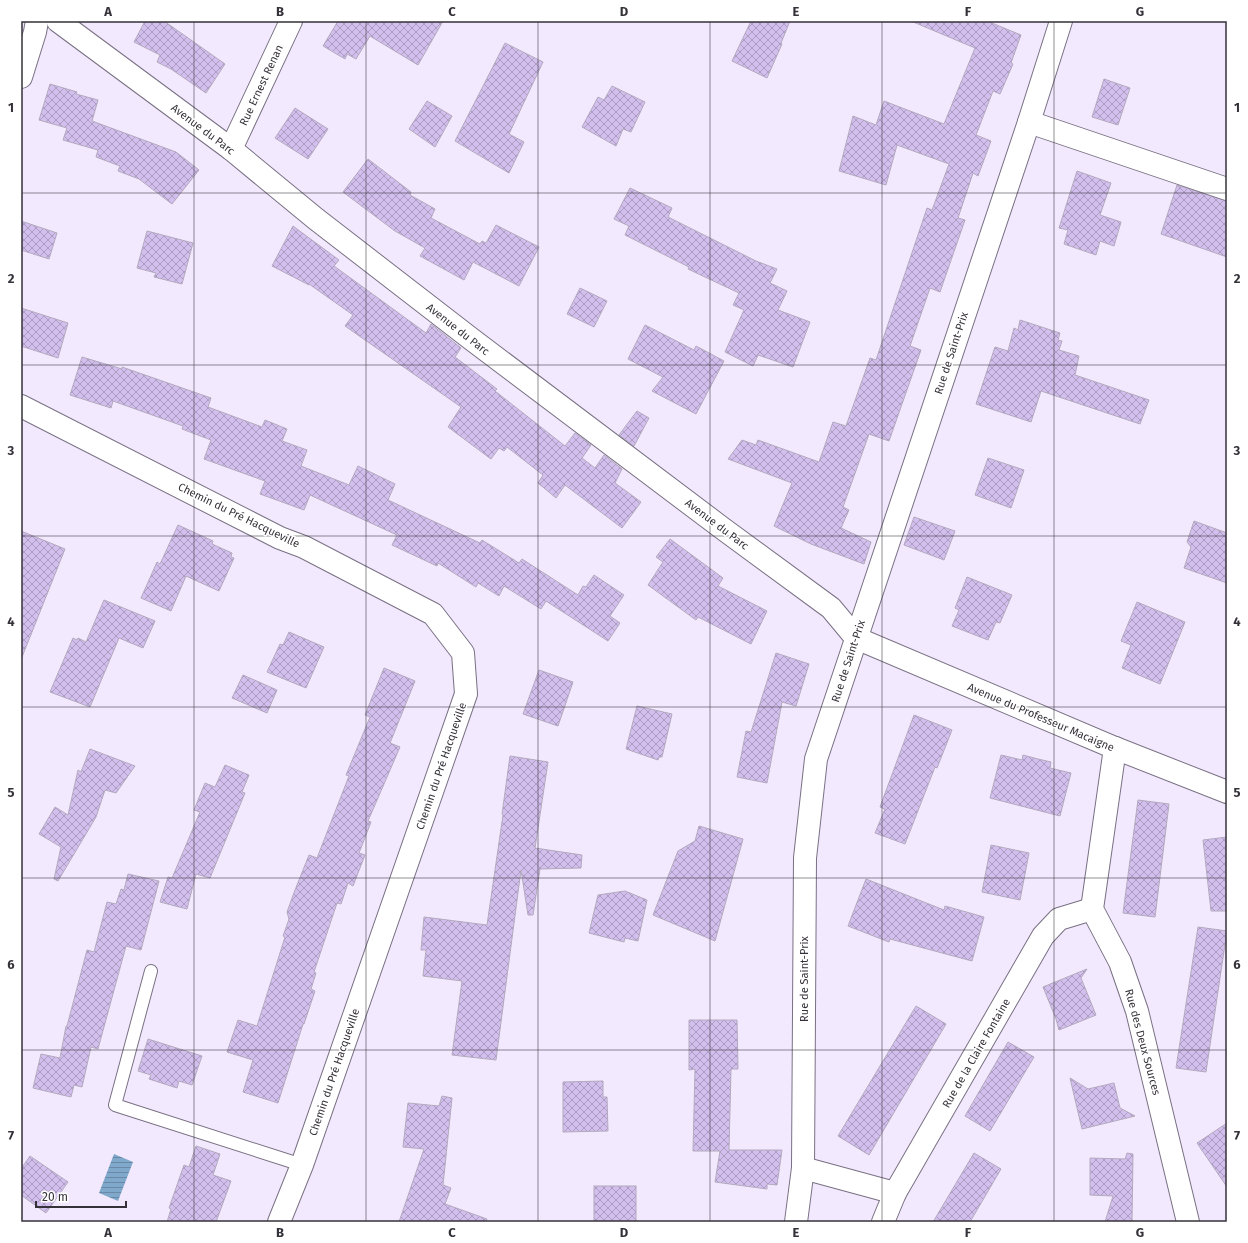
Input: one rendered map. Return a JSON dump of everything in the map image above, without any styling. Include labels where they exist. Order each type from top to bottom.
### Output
[{"type":"street","points":[[21,77],[37,21]]},
{"type":"street","name":"Avenue du Parc","points":[[58,21],[231,149],[316,219],[470,338],[722,528],[831,608],[856,638]]},
{"type":"street","name":"Rue Ernest Renan","points":[[231,149],[291,21]]},
{"type":"street","name":"Rue de Saint-Prix","points":[[796,1222],[803,1168],[805,858],[816,759],[1029,122],[1061,21]]},
{"type":"street","points":[[1029,122],[1227,189]]},
{"type":"street","name":"Chemin du Pré Hacqueville","points":[[21,406],[273,534],[304,547],[433,614],[463,653],[466,694],[302,1165],[279,1222]]},
{"type":"street","name":"Avenue du Professeur Macaigne","points":[[856,638],[1115,748],[1227,792]]},
{"type":"street","points":[[1092,909],[1115,748]]},
{"type":"street","name":"Rue de la Claire Fontaine","points":[[883,1222],[896,1193],[1043,936],[1059,919],[1092,909]]},
{"type":"street","name":"Rue des Deux Sources","points":[[1092,909],[1120,962],[1137,1011],[1188,1222]]},
{"type":"street","points":[[803,1168],[896,1193]]},
{"type":"lane","points":[[151,971],[115,1104],[302,1165]]},
{"type":"water","points":[[114,1154],[133,1162],[118,1201],[99,1193]]},
{"type":"building","points":[[145,21],[164,21],[225,64],[206,93],[171,69],[157,62],[160,55],[134,42]]},
{"type":"building","points":[[338,21],[443,21],[418,65],[370,36],[356,59],[347,54],[345,59],[323,46]]},
{"type":"building","points":[[751,21],[790,21],[767,78],[732,61]]},
{"type":"building","points":[[911,21],[987,21],[1021,35],[1011,63],[1013,64],[1000,94],[993,91],[976,135],[991,141],[978,176],[973,173],[958,218],[965,220],[940,292],[930,288],[910,346],[921,350],[889,441],[869,434],[843,507],[849,510],[841,528],[871,542],[864,564],[811,544],[774,526],[792,483],[728,459],[742,440],[756,445],[758,440],[819,462],[833,422],[846,426],[870,358],[876,360],[927,208],[932,210],[949,164],[897,145],[886,185],[839,171],[853,116],[876,125],[884,101],[944,124],[975,48]]},
{"type":"building","points":[[505,43],[543,62],[509,134],[524,142],[509,173],[455,141]]},
{"type":"building","points":[[1104,79],[1130,88],[1118,125],[1092,117]]},
{"type":"building","points":[[50,84],[77,92],[76,94],[98,100],[92,121],[176,152],[199,170],[172,204],[139,179],[118,171],[120,166],[96,157],[98,150],[63,140],[67,128],[39,120]]},
{"type":"building","points":[[612,86],[645,102],[631,132],[623,129],[616,146],[582,127],[598,97],[604,100]]},
{"type":"building","points":[[427,101],[452,116],[435,147],[409,129]]},
{"type":"building","points":[[295,108],[328,129],[308,159],[275,138]]},
{"type":"building","points":[[368,159],[411,192],[410,195],[435,209],[431,218],[480,244],[482,241],[486,243],[496,225],[539,247],[519,286],[473,262],[464,280],[420,256],[425,248],[395,231],[343,192]]},
{"type":"building","points":[[1077,171],[1111,183],[1100,215],[1121,222],[1114,246],[1100,241],[1096,255],[1064,244],[1068,230],[1059,228]]},
{"type":"building","points":[[1177,185],[1227,201],[1227,257],[1161,234]]},
{"type":"building","points":[[630,188],[672,208],[668,217],[756,261],[777,269],[770,283],[787,291],[778,310],[810,322],[793,367],[758,355],[753,366],[725,352],[744,310],[733,305],[739,293],[688,269],[689,267],[625,235],[629,226],[614,219]]},
{"type":"building","points":[[21,221],[57,233],[49,259],[21,250]]},
{"type":"building","points":[[293,226],[339,260],[334,266],[426,333],[431,324],[461,348],[455,357],[497,389],[495,391],[565,446],[575,433],[591,445],[582,458],[595,468],[604,455],[622,469],[615,483],[641,502],[622,528],[565,485],[556,498],[538,483],[543,475],[507,447],[504,451],[499,448],[491,459],[448,427],[461,407],[345,326],[353,315],[309,284],[272,266]]},
{"type":"building","points":[[147,231],[193,243],[182,284],[154,277],[156,273],[137,268]]},
{"type":"building","points":[[580,288],[607,301],[594,327],[567,314]]},
{"type":"building","points":[[21,308],[68,323],[58,358],[21,346]]},
{"type":"building","points":[[1020,320],[1060,333],[1058,340],[1062,341],[1059,350],[1079,356],[1075,375],[1149,400],[1140,424],[1041,391],[1031,422],[976,404],[995,347],[1008,351],[1014,328],[1018,330]]},
{"type":"building","points":[[645,325],[694,350],[696,346],[724,361],[696,414],[652,391],[663,377],[628,359]]},
{"type":"building","points":[[82,357],[122,369],[122,367],[211,398],[208,407],[262,427],[265,420],[287,429],[282,441],[307,450],[301,466],[349,485],[358,466],[395,484],[388,500],[480,543],[482,540],[519,563],[522,559],[578,595],[583,586],[586,587],[594,575],[624,595],[610,616],[620,623],[608,641],[546,601],[541,609],[504,586],[499,596],[478,583],[476,587],[438,563],[437,566],[392,545],[397,535],[310,495],[304,510],[260,494],[265,481],[204,459],[211,440],[182,429],[183,426],[113,401],[111,408],[70,395]]},
{"type":"building","points":[[637,411],[649,418],[634,446],[619,435]]},
{"type":"building","points":[[988,458],[1024,470],[1011,508],[975,495]]},
{"type":"building","points":[[914,517],[955,531],[944,560],[904,545]]},
{"type":"building","points":[[1194,521],[1227,533],[1227,583],[1184,568],[1191,547],[1187,542]]},
{"type":"building","points":[[178,525],[213,541],[212,544],[232,553],[231,557],[234,558],[219,591],[186,576],[171,611],[141,598],[157,562],[160,564]]},
{"type":"building","points":[[21,531],[65,549],[22,657],[21,657]]},
{"type":"building","points":[[670,539],[723,578],[718,586],[767,611],[751,644],[698,617],[696,620],[648,585],[663,562],[656,557]]},
{"type":"building","points":[[967,577],[1012,595],[1000,623],[996,622],[988,640],[952,626],[959,610],[955,608]]},
{"type":"building","points":[[104,600],[155,621],[143,648],[119,638],[90,707],[50,692],[73,638],[77,640],[78,638],[86,642]]},
{"type":"building","points":[[1137,602],[1185,622],[1160,684],[1122,668],[1131,645],[1121,641]]},
{"type":"building","points":[[289,632],[324,647],[306,688],[267,672],[280,644],[283,645]]},
{"type":"building","points":[[776,653],[809,664],[796,706],[782,702],[767,783],[737,777],[746,731],[751,732]]},
{"type":"building","points":[[384,668],[415,681],[390,743],[400,747],[368,821],[371,822],[359,853],[365,855],[353,886],[348,883],[341,904],[337,903],[314,972],[316,973],[311,989],[315,991],[278,1103],[243,1092],[253,1060],[227,1052],[238,1020],[257,1026],[285,937],[283,936],[289,919],[287,912],[309,855],[317,858],[349,776],[346,775],[370,717],[365,715]]},
{"type":"building","points":[[539,670],[573,682],[558,726],[523,714]]},
{"type":"building","points":[[243,675],[277,690],[267,713],[232,698]]},
{"type":"building","points":[[637,706],[672,714],[662,757],[659,757],[658,760],[626,749]]},
{"type":"building","points":[[914,715],[952,730],[937,768],[935,767],[905,844],[875,833],[885,809],[880,807]]},
{"type":"building","points":[[90,749],[135,766],[116,793],[105,790],[96,817],[58,881],[54,879],[61,847],[39,834],[55,807],[68,815],[78,770],[81,772]]},
{"type":"building","points":[[1001,755],[1022,760],[1023,755],[1051,762],[1050,768],[1071,773],[1060,816],[990,798]]},
{"type":"building","points":[[510,756],[548,762],[535,848],[582,855],[581,868],[540,869],[533,915],[528,915],[521,870],[496,1060],[452,1055],[462,981],[423,976],[426,950],[421,950],[424,917],[487,925]]},
{"type":"building","points":[[225,765],[249,775],[242,792],[245,793],[210,878],[196,874],[187,909],[160,902],[168,877],[172,878],[200,812],[194,810],[205,783],[215,787]]},
{"type":"building","points":[[1138,800],[1169,804],[1155,917],[1123,913]]},
{"type":"building","points":[[699,826],[743,839],[715,941],[653,915],[678,851],[695,841]]},
{"type":"building","points":[[1227,837],[1227,911],[1211,911],[1203,840]]},
{"type":"building","points":[[991,845],[1029,853],[1020,900],[982,892]]},
{"type":"building","points":[[128,874],[159,881],[141,950],[126,946],[98,1049],[91,1047],[82,1087],[74,1085],[71,1097],[33,1088],[41,1054],[60,1058],[66,1026],[87,950],[94,952],[107,902],[116,904],[121,889],[124,890]]},
{"type":"building","points":[[866,879],[944,910],[945,906],[984,917],[972,961],[890,939],[889,942],[848,926]]},
{"type":"building","points":[[625,891],[647,900],[638,941],[625,938],[624,942],[589,933],[598,895]]},
{"type":"building","points":[[1198,927],[1227,931],[1206,1072],[1176,1068]]},
{"type":"building","points":[[1087,969],[1081,978],[1096,1015],[1059,1030],[1043,987]]},
{"type":"building","points":[[916,1006],[946,1024],[869,1155],[838,1136]]},
{"type":"building","points":[[689,1020],[737,1020],[738,1069],[731,1069],[729,1150],[782,1150],[777,1185],[767,1184],[767,1189],[715,1182],[720,1151],[693,1151],[695,1069],[689,1070]]},
{"type":"building","points":[[148,1039],[202,1056],[192,1085],[179,1081],[177,1088],[149,1079],[151,1075],[138,1071]]},
{"type":"building","points":[[1008,1042],[1034,1057],[990,1131],[965,1116]]},
{"type":"building","points":[[1070,1078],[1088,1089],[1114,1083],[1120,1108],[1135,1116],[1082,1129]]},
{"type":"building","points":[[603,1081],[603,1097],[607,1097],[608,1131],[563,1132],[563,1082]]},
{"type":"building","points":[[442,1096],[452,1098],[443,1185],[451,1188],[445,1204],[487,1219],[486,1222],[399,1222],[424,1149],[403,1147],[408,1103],[439,1106]]},
{"type":"building","points":[[1227,1123],[1227,1187],[1197,1143]]},
{"type":"building","points":[[196,1146],[220,1154],[213,1175],[231,1181],[216,1222],[167,1222],[171,1209],[169,1208],[184,1165],[189,1167]]},
{"type":"building","points":[[974,1153],[1001,1169],[970,1222],[933,1222]]},
{"type":"building","points":[[1127,1153],[1133,1154],[1132,1222],[1105,1222],[1113,1196],[1090,1195],[1090,1158],[1125,1159]]},
{"type":"building","points":[[30,1156],[68,1182],[46,1213],[21,1195],[21,1169]]},
{"type":"building","points":[[594,1186],[636,1186],[636,1222],[594,1222]]}]
